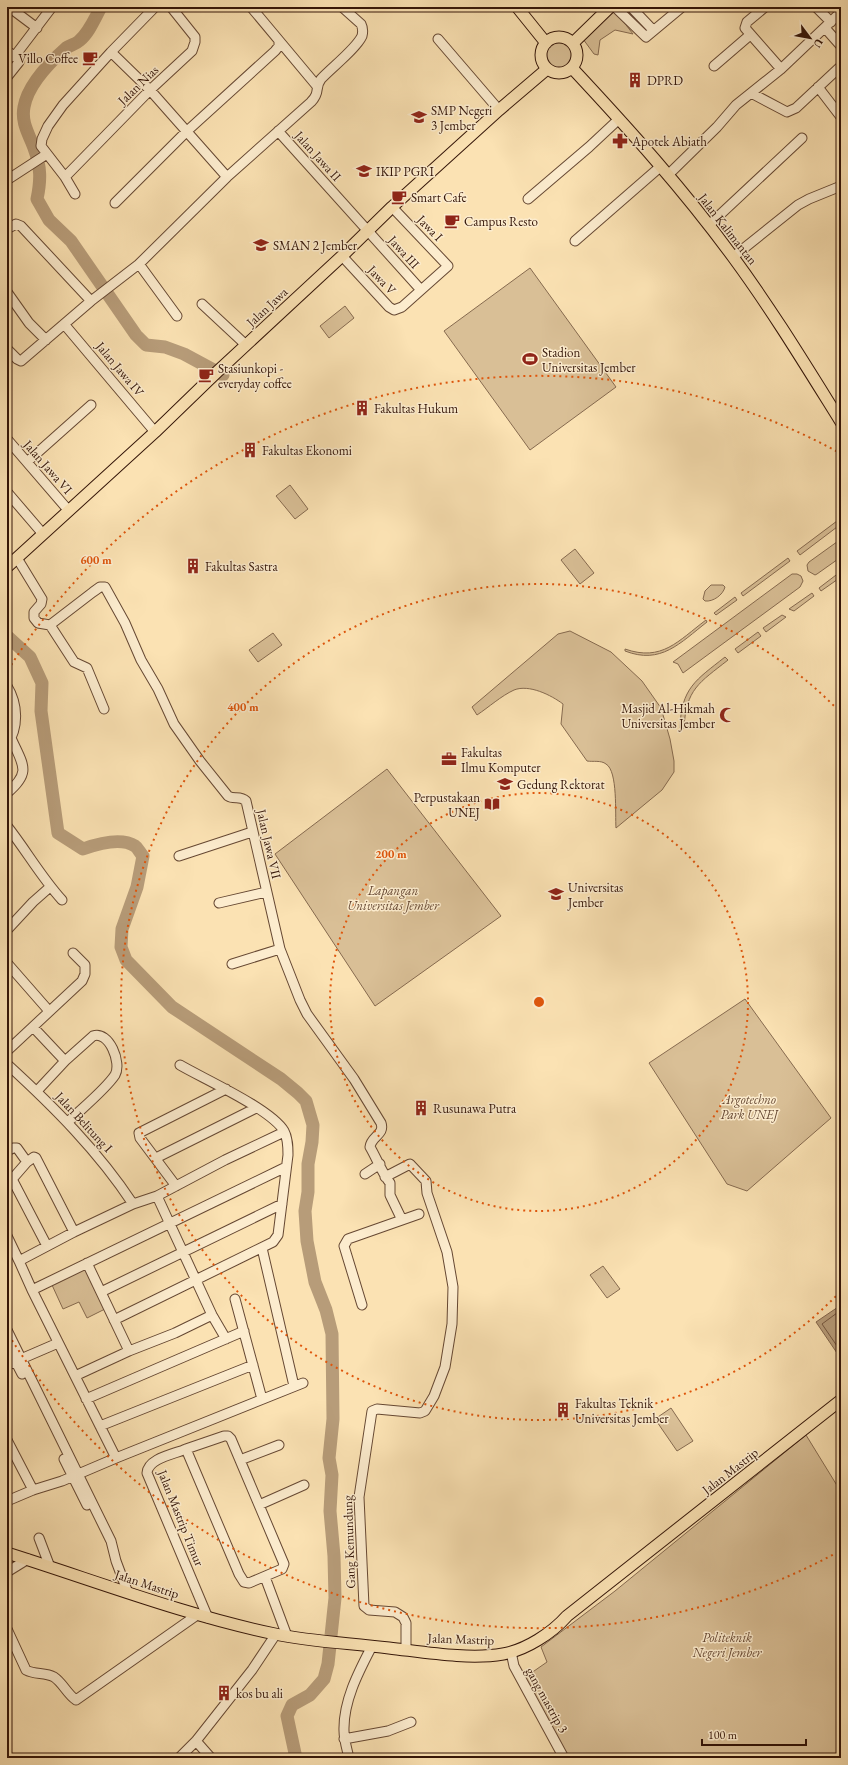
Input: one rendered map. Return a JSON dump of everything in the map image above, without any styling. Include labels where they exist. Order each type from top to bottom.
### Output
[{"type":"main road","points":[[517,7],[546,43]]},
{"type":"main road","points":[[573,43],[610,7]]},
{"type":"main road","points":[[553,38],[569,40],[573,43],[576,48],[576,56],[572,68],[559,73],[551,72],[547,69],[542,57],[542,50],[546,43],[553,38]]},
{"type":"main road","name":"Jalan Kalimantan","points":[[572,68],[619,118],[734,257],[775,317],[841,422]]},
{"type":"main road","name":"Jalan Jawa","points":[[7,568],[155,432],[392,207],[499,110],[547,69]]},
{"type":"main road","name":"Jalan Mastrip","points":[[7,1553],[197,1615],[282,1635],[372,1646],[406,1646],[476,1656],[498,1655],[511,1652],[533,1642],[559,1625],[567,1616],[841,1400]]},
{"type":"street","points":[[9,7],[37,28]]},
{"type":"street","points":[[7,77],[19,62],[10,54],[37,28],[52,7]]},
{"type":"street","points":[[7,180],[40,157],[42,139],[48,126],[63,105],[111,52],[155,7]]},
{"type":"street","name":"Jalan Nias","points":[[65,177],[150,90],[185,59],[194,46],[196,40],[194,36],[171,7]]},
{"type":"street","points":[[251,7],[278,37],[279,42],[317,86],[318,92],[314,99],[278,131]]},
{"type":"street","points":[[317,86],[323,76],[356,45],[362,36],[361,24],[342,7]]},
{"type":"street","points":[[616,7],[646,37],[682,7]]},
{"type":"street","points":[[632,7],[653,30]]},
{"type":"street","points":[[765,7],[744,26],[750,35],[781,69]]},
{"type":"street","points":[[816,7],[841,46]]},
{"type":"street","points":[[576,240],[717,127],[736,105],[781,69],[841,12]]},
{"type":"street","points":[[714,66],[750,35]]},
{"type":"street","points":[[438,40],[499,110]]},
{"type":"street","points":[[115,203],[186,132],[275,51],[279,46],[279,42]]},
{"type":"street","points":[[111,52],[150,90],[227,177]]},
{"type":"street","points":[[752,93],[787,112],[796,108],[841,66]]},
{"type":"street","points":[[818,87],[841,117]]},
{"type":"street","points":[[528,199],[589,147],[619,118]]},
{"type":"street","name":"Jalan Jawa II","points":[[7,348],[17,359],[21,361],[91,301],[139,264],[227,177],[278,131],[368,231]]},
{"type":"street","points":[[709,225],[802,138]]},
{"type":"street","points":[[40,157],[65,177],[75,194]]},
{"type":"street","points":[[734,257],[798,205],[841,186]]},
{"type":"street","name":"Jawa I","points":[[392,207],[448,266],[421,290]]},
{"type":"street","points":[[7,229],[16,224],[21,226],[91,301]]},
{"type":"street","name":"Jawa III","points":[[368,231],[421,290]]},
{"type":"street","name":"Jawa V","points":[[342,256],[390,308],[396,310],[421,290]]},
{"type":"street","points":[[139,264],[177,316]]},
{"type":"street","points":[[7,292],[30,323],[46,340]]},
{"type":"street","points":[[202,304],[246,345]]},
{"type":"street","name":"Jalan Jawa IV","points":[[64,324],[155,432]]},
{"type":"street","points":[[27,462],[91,405]]},
{"type":"street","name":"Jalan Jawa VI","points":[[7,439],[69,511]]},
{"type":"street","points":[[7,492],[43,534]]},
{"type":"street","points":[[17,558],[42,599],[41,604],[34,612],[34,618],[38,623],[44,625],[50,624],[74,662],[87,668],[104,709]]},
{"type":"street","name":"Jalan Jawa VII","points":[[50,624],[97,590],[105,587],[125,623],[141,660],[158,690],[174,724],[200,761],[228,796],[232,798],[241,798],[246,801],[280,949],[307,1014],[354,1079],[381,1123],[381,1133],[372,1141],[370,1146],[385,1177],[390,1183],[390,1195],[402,1220]]},
{"type":"street","points":[[7,793],[17,785],[24,775],[23,766],[9,741],[16,723],[15,706],[8,689]]},
{"type":"street","points":[[7,826],[23,846],[36,868],[50,887],[62,900]]},
{"type":"street","points":[[179,856],[252,832]]},
{"type":"street","points":[[8,926],[50,887]]},
{"type":"street","points":[[219,902],[266,892]]},
{"type":"street","points":[[232,964],[280,949]]},
{"type":"street","points":[[7,1051],[79,984],[85,974],[84,965],[73,953]]},
{"type":"street","points":[[7,963],[49,1011]]},
{"type":"street","points":[[34,1027],[66,1061]]},
{"type":"street","points":[[37,1091],[87,1040],[94,1035],[102,1036],[107,1041],[115,1055],[117,1065],[114,1076],[68,1122]]},
{"type":"street","name":"Jalan Belitung I","points":[[7,1064],[37,1091],[101,1158],[133,1204]]},
{"type":"street","points":[[114,1320],[262,1248],[273,1242],[278,1237],[288,1143],[284,1132],[279,1125],[256,1108],[226,1089],[180,1065]]},
{"type":"street","points":[[176,1186],[140,1138],[139,1132],[226,1089]]},
{"type":"street","points":[[156,1158],[256,1108]]},
{"type":"street","points":[[19,1261],[74,1232],[133,1204],[157,1196],[224,1160],[284,1132]]},
{"type":"street","points":[[7,1151],[16,1148],[26,1162]]},
{"type":"street","points":[[47,1246],[10,1182],[26,1162],[34,1157],[38,1160],[74,1232]]},
{"type":"street","points":[[365,1174],[380,1164]]},
{"type":"street","name":"Gang Kemundung","points":[[385,1177],[410,1164],[426,1181],[427,1193],[451,1267],[453,1286],[452,1324],[445,1367],[434,1396],[424,1411],[420,1414],[377,1408],[372,1411],[359,1497],[364,1606],[369,1610],[396,1612],[403,1617],[406,1623],[406,1646]]},
{"type":"street","points":[[32,1290],[286,1167]]},
{"type":"street","points":[[157,1196],[168,1223],[212,1315],[226,1339]]},
{"type":"street","points":[[101,1292],[282,1204]]},
{"type":"street","points":[[362,1305],[344,1246],[345,1241],[348,1238],[419,1214]]},
{"type":"street","points":[[7,1236],[58,1343],[116,1458]]},
{"type":"street","points":[[262,1248],[294,1386]]},
{"type":"street","points":[[87,1263],[129,1351]]},
{"type":"street","points":[[235,1299],[262,1399]]},
{"type":"street","points":[[75,1376],[129,1351],[175,1333],[212,1315]]},
{"type":"street","points":[[7,1330],[14,1362]]},
{"type":"street","points":[[86,1399],[244,1331]]},
{"type":"street","points":[[14,1362],[58,1343]]},
{"type":"street","points":[[7,1345],[14,1362],[43,1410],[100,1526],[111,1541],[116,1561],[128,1593]]},
{"type":"street","points":[[100,1426],[253,1365]]},
{"type":"street","points":[[7,1501],[33,1490],[76,1476],[116,1458],[303,1383]]},
{"type":"street","points":[[227,1436],[231,1439],[284,1564],[282,1569],[249,1583],[243,1581],[186,1449],[227,1436]]},
{"type":"street","points":[[7,1440],[33,1490]]},
{"type":"street","points":[[240,1460],[279,1445]]},
{"type":"street","name":"Jalan Mastrip Timur","points":[[186,1449],[154,1462],[148,1468],[147,1473],[208,1618]]},
{"type":"street","points":[[259,1505],[304,1485]]},
{"type":"street","points":[[39,1538],[50,1567]]},
{"type":"street","points":[[7,1572],[28,1560]]},
{"type":"street","points":[[179,1758],[196,1741],[252,1670],[282,1635],[265,1577]]},
{"type":"street","points":[[7,1629],[26,1670],[29,1672],[45,1673],[54,1678],[65,1687],[76,1700],[197,1615]]},
{"type":"street","points":[[349,1758],[344,1739],[348,1702],[358,1675],[372,1646]]},
{"type":"street","name":"gang mastrip 3","points":[[511,1652],[514,1666],[564,1758]]},
{"type":"street","points":[[344,1739],[388,1731],[411,1722]]},
{"type":"street","points":[[196,1741],[211,1758]]},
{"type":"green space","points":[[613,8],[633,34],[615,30],[600,40],[598,55],[594,54],[583,39]]},
{"type":"green space","points":[[559,37],[569,40],[574,45],[577,55],[574,65],[569,70],[559,73],[549,70],[544,65],[541,55],[544,45],[549,40]]},
{"type":"green space","name":"Stadion Universitas Jember","points":[[530,268],[616,387],[530,450],[444,331]]},
{"type":"green space","points":[[345,306],[354,318],[329,338],[320,326]]},
{"type":"green space","points":[[290,485],[308,509],[295,519],[276,496]]},
{"type":"green space","points":[[841,518],[841,524],[800,555],[797,551]]},
{"type":"green space","points":[[841,539],[841,557],[815,575],[808,571],[807,565],[809,562]]},
{"type":"green space","points":[[575,549],[594,573],[580,584],[561,560]]},
{"type":"green space","points":[[788,558],[790,561],[743,596],[741,593]]},
{"type":"green space","points":[[840,572],[841,577],[821,591],[819,588]]},
{"type":"green space","points":[[792,574],[801,576],[803,581],[800,587],[683,673],[678,664],[673,662]]},
{"type":"green space","points":[[711,585],[723,585],[725,587],[722,593],[717,597],[705,601],[703,599],[705,591]]},
{"type":"green space","points":[[812,593],[814,596],[794,611],[789,609]]},
{"type":"green space","points":[[735,597],[737,600],[716,615],[714,613]]},
{"type":"green space","points":[[782,615],[786,617],[766,632],[763,628]]},
{"type":"green space","points":[[706,620],[707,622],[679,644],[660,654],[638,655],[625,651],[625,649],[649,653],[660,651],[678,642]]},
{"type":"green space","points":[[570,631],[611,652],[642,681],[661,708],[670,739],[674,761],[674,772],[662,790],[616,828],[616,803],[614,784],[610,768],[602,762],[587,761],[561,724],[563,704],[540,691],[526,688],[514,690],[504,695],[477,715],[472,707],[558,634]]},
{"type":"green space","points":[[758,632],[761,636],[738,653],[735,649]]},
{"type":"green space","points":[[273,633],[282,645],[258,662],[249,650]]},
{"type":"green space","points":[[725,657],[728,660],[702,681],[691,695],[685,715],[684,728],[680,728],[683,703],[692,686],[698,679]]},
{"type":"green space","name":"Lapangan Universitas Jember","points":[[387,769],[501,916],[375,1006],[275,854]]},
{"type":"green space","name":"Argotechno Park UNEJ","points":[[745,999],[831,1118],[747,1191],[727,1184],[649,1063]]},
{"type":"green space","points":[[603,1266],[620,1289],[607,1298],[590,1275]]},
{"type":"green space","points":[[86,1268],[105,1309],[87,1318],[79,1302],[63,1309],[52,1285]]},
{"type":"green space","points":[[671,1408],[693,1441],[677,1451],[655,1419]]},
{"type":"green space","name":"Politeknik Negeri Jember","points":[[806,1435],[841,1492],[841,1758],[566,1758],[524,1678],[547,1662],[541,1647],[615,1591]]},
{"type":"water","points":[[841,1305],[841,1350],[837,1353],[816,1322]]},
{"type":"waterway","points":[[101,7],[92,25],[83,38],[66,48],[46,67],[40,74],[26,98],[23,113],[26,128],[34,148],[39,167],[40,180],[37,199],[49,220],[71,241],[136,335],[146,345],[165,347],[184,354],[223,375]]},
{"type":"waterway","points":[[7,636],[30,657],[42,683],[41,711],[58,833],[83,849],[102,843],[123,842],[135,846],[143,856],[137,887],[122,929],[121,947],[126,960],[172,1007],[281,1079],[298,1093],[306,1101],[313,1125],[308,1164],[308,1192],[305,1211],[307,1241],[315,1282],[326,1310],[332,1334],[333,1419],[329,1458],[332,1475],[330,1511],[334,1556],[335,1598],[328,1664],[324,1679],[310,1695],[292,1705],[287,1716],[296,1758]]},
{"type":"place","name":"Villo Coffee","points":[[90,58]]},
{"type":"place","name":"DPRD","points":[[635,80]]},
{"type":"place","name":"SMP Negeri 3 Jember","points":[[419,117]]},
{"type":"place","name":"Apotek Abiath","points":[[620,141]]},
{"type":"place","name":"IKIP PGRI","points":[[364,171]]},
{"type":"place","name":"Smart Cafe","points":[[399,197]]},
{"type":"place","name":"Campus Resto","points":[[452,221]]},
{"type":"place","name":"SMAN 2 Jember","points":[[261,245]]},
{"type":"place","name":"Stadion Universitas Jember","points":[[530,359]]},
{"type":"place","name":"Stasiunkopi - everyday coffee","points":[[206,375]]},
{"type":"place","name":"Fakultas Hukum","points":[[362,408]]},
{"type":"place","name":"Fakultas Ekonomi","points":[[250,450]]},
{"type":"place","name":"Fakultas Sastra","points":[[193,566]]},
{"type":"place","name":"Masjid Al-Hikmah Universitas Jember","points":[[727,715]]},
{"type":"place","name":"Fakultas Ilmu Komputer","points":[[449,759]]},
{"type":"place","name":"Gedung Rektorat","points":[[505,784]]},
{"type":"place","name":"Perpustakaan UNEJ","points":[[492,804]]},
{"type":"place","name":"Universitas Jember","points":[[556,894]]},
{"type":"place","name":"Rusunawa Putra","points":[[421,1108]]},
{"type":"place","name":"Fakultas Teknik Universitas Jember","points":[[563,1410]]},
{"type":"place","name":"kos bu ali","points":[[224,1693]]}]
